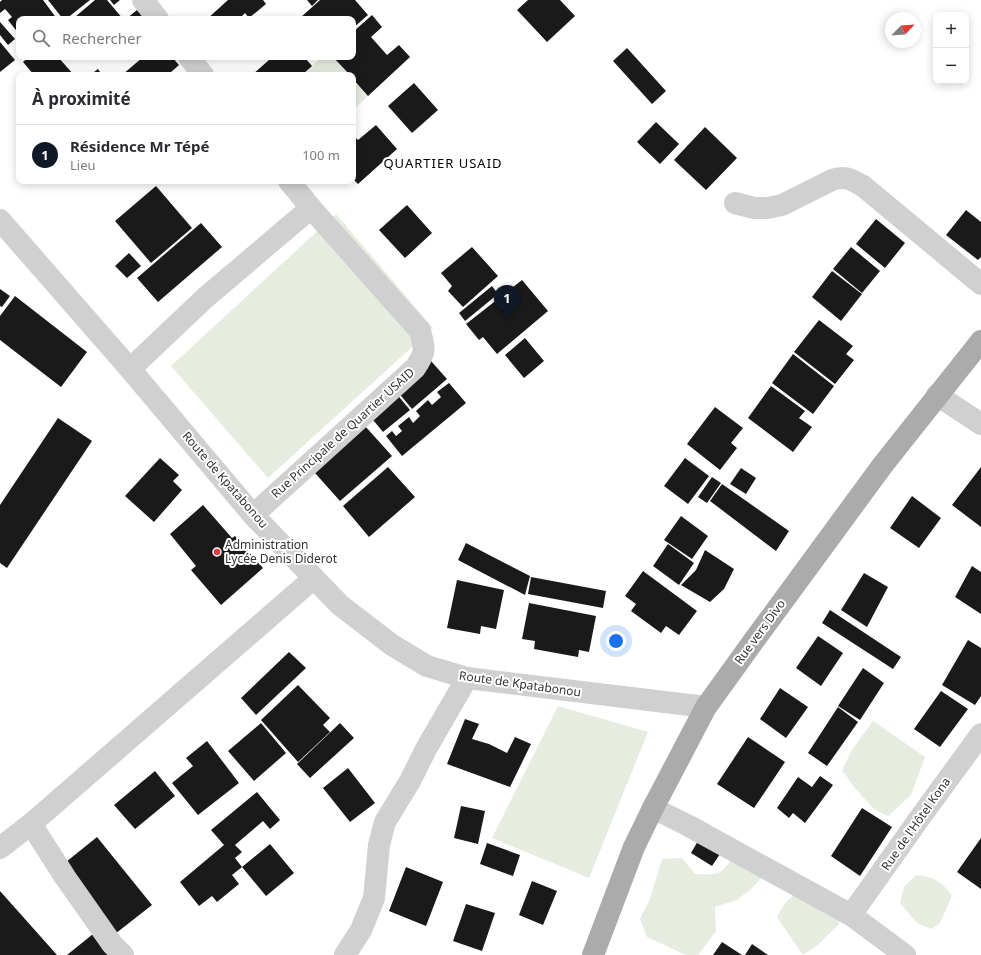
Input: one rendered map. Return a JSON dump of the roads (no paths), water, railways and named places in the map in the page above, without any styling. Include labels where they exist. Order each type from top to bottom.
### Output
[{"type":"main road","name":"Rue vers Divo","points":[[593,955],[634,847],[706,707],[754,639],[882,466],[981,341]]},
{"type":"street","points":[[143,0],[156,16]]},
{"type":"street","points":[[191,60],[201,72]]},
{"type":"street","points":[[735,203],[754,208],[767,208],[782,205],[832,180],[840,177],[849,178],[864,186],[981,284]]},
{"type":"street","name":"Rue Principale de Quartier USAID","points":[[253,515],[415,368],[423,357],[424,346],[420,331],[310,208],[291,184]]},
{"type":"street","points":[[130,369],[205,298],[310,208]]},
{"type":"street","name":"Route de Kpatabonou","points":[[0,220],[130,369],[253,515],[340,605],[392,645],[427,666],[467,678],[706,707]]},
{"type":"street","points":[[937,395],[981,424]]},
{"type":"street","points":[[0,848],[31,824],[314,578]]},
{"type":"street","points":[[345,955],[361,930],[374,898],[379,845],[385,822],[410,781],[426,748],[467,678]]},
{"type":"street","name":"Rue de l'Hôtel Kona","points":[[851,915],[981,734]]},
{"type":"street","points":[[653,808],[689,826],[851,915],[905,955]]},
{"type":"street","points":[[31,824],[65,877],[112,944],[124,955]]},
{"type":"place","name":"Résidence Mr Tépé","points":[[507,318]]},
{"type":"place","name":"Administration Lycée Denis Diderot","points":[[217,552]]},
{"type":"district","name":"QUARTIER USAID","points":[[443,163]]}]
